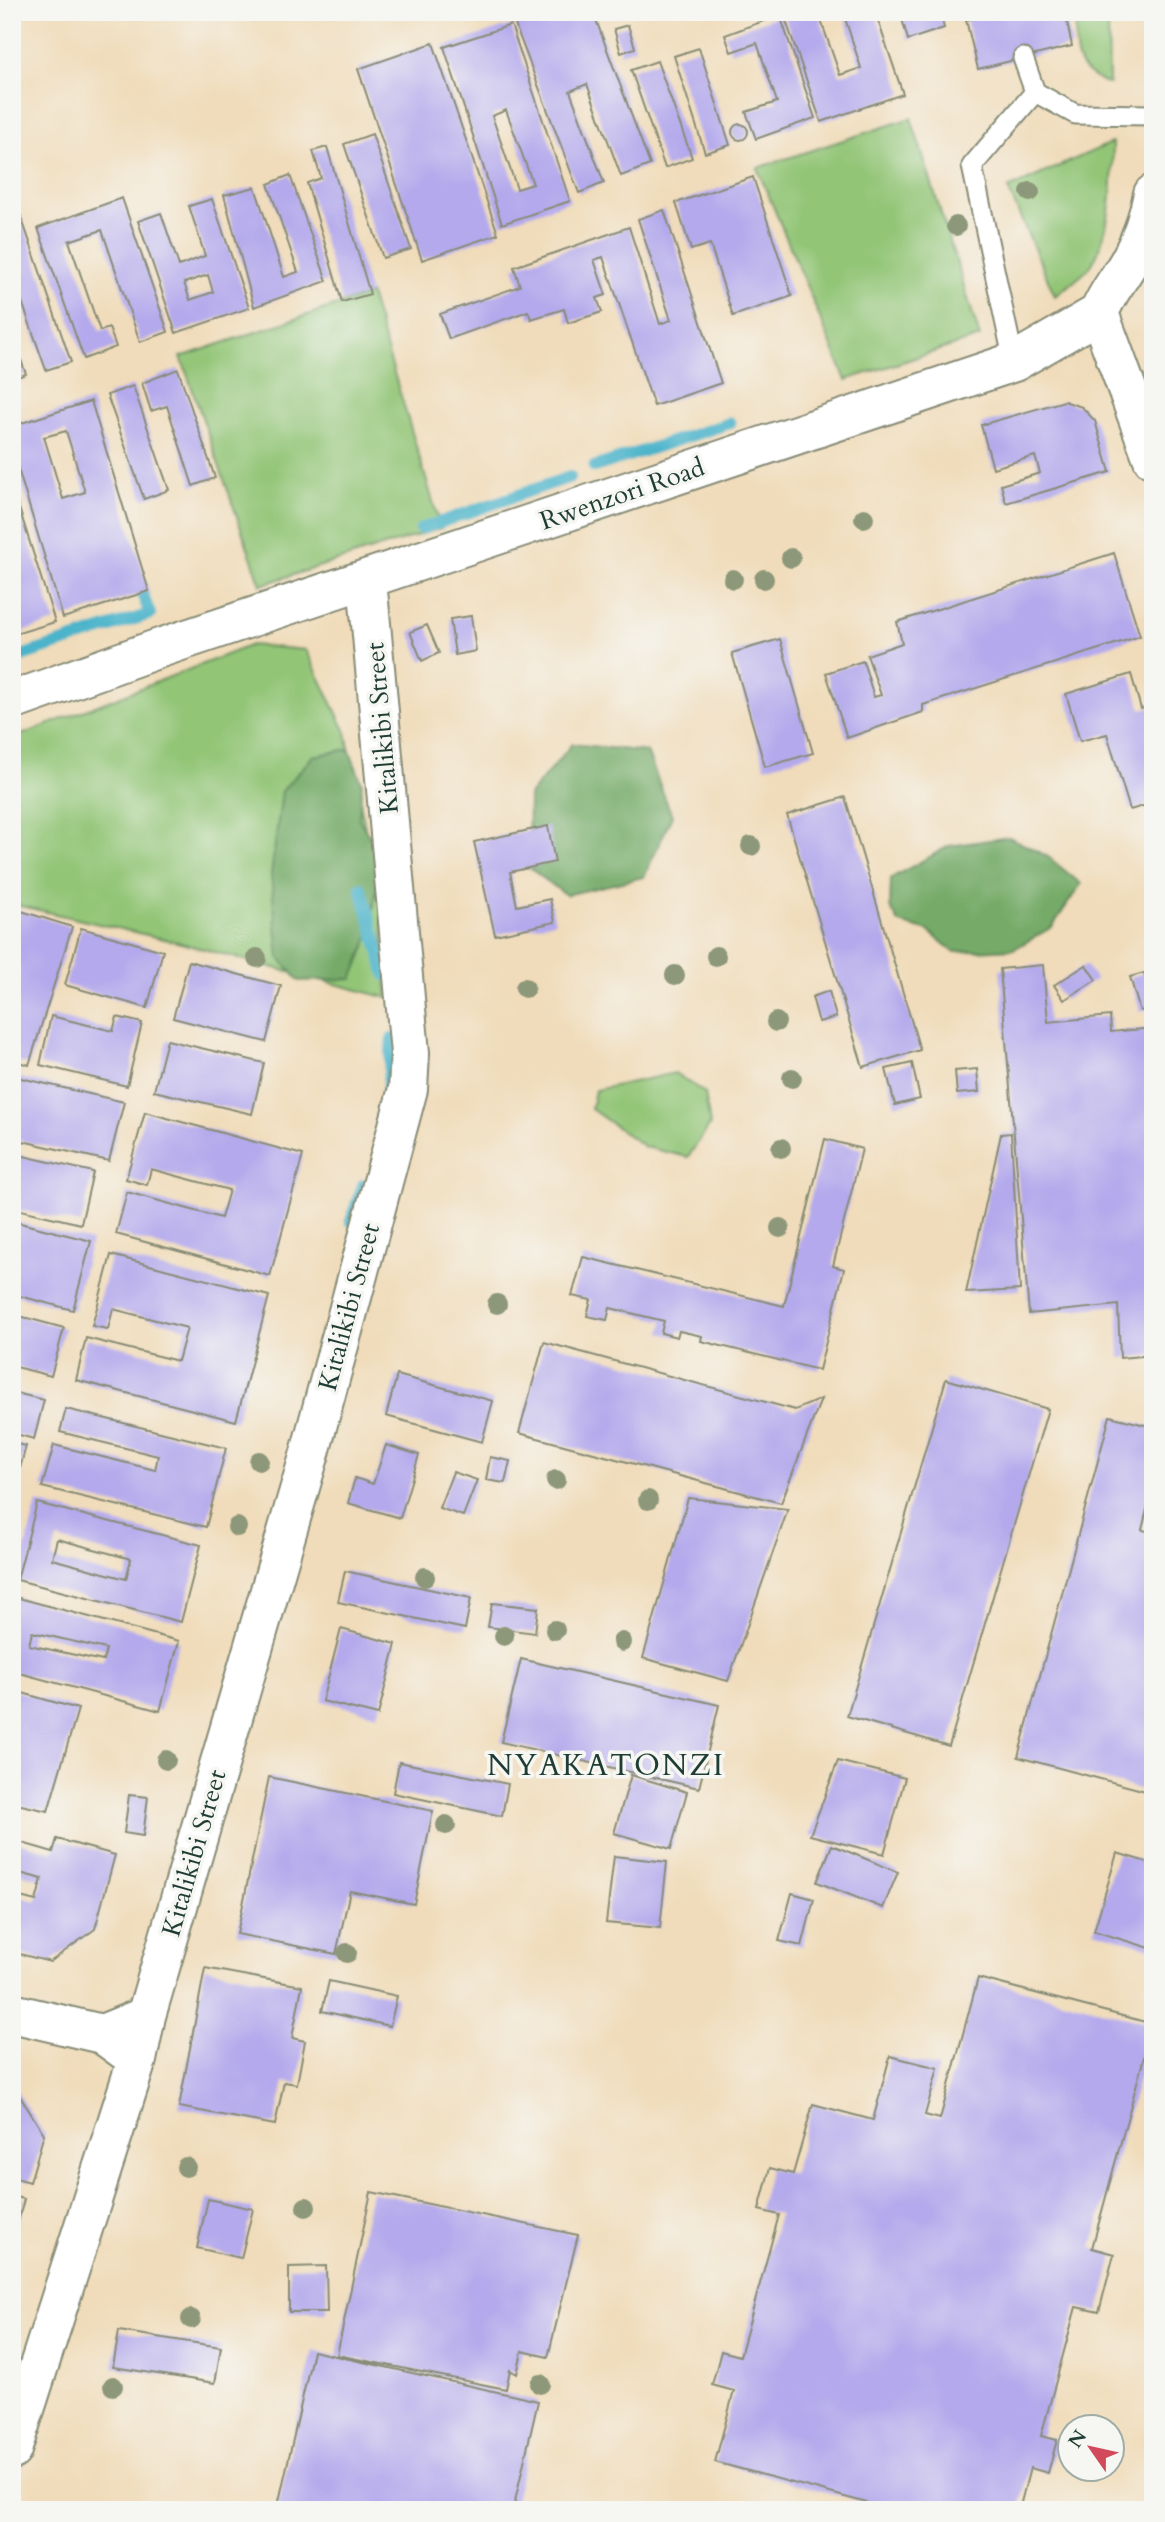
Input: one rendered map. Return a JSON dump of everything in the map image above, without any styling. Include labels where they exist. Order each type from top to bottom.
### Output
[{"type":"street","points":[[1153,194],[1149,214],[1132,256],[1103,301],[1099,313],[1153,459]]},
{"type":"street","name":"Rwenzori Road","points":[[12,701],[154,650],[1014,362],[1099,313]]},
{"type":"street","name":"Kitalikibi Street","points":[[12,2450],[137,2060],[146,2016],[310,1453],[408,1089],[410,1053],[373,621],[367,579]]},
{"type":"street","points":[[12,2013],[102,2034],[137,2060]]},
{"type":"street","points":[[102,2034],[146,2016]]},
{"type":"lane","points":[[1023,58],[1035,92],[1075,114],[1153,115]]},
{"type":"lane","points":[[1014,362],[972,166],[1035,92]]},
{"type":"green space","points":[[1078,12],[1108,12],[1109,84],[1088,73],[1078,58],[1075,40]]},
{"type":"green space","points":[[911,118],[980,337],[846,380],[757,168]]},
{"type":"green space","points":[[1113,142],[1110,204],[1099,250],[1089,268],[1055,296],[1008,189]]},
{"type":"green space","points":[[370,294],[441,528],[261,585],[181,357]]},
{"type":"green space","points":[[251,645],[306,650],[346,732],[382,913],[388,998],[177,942],[12,904],[12,741],[16,737]]},
{"type":"green space","points":[[572,744],[647,752],[672,816],[644,877],[566,895],[528,867],[529,795]]},
{"type":"green space","points":[[349,749],[362,783],[359,819],[382,858],[368,940],[352,979],[299,981],[279,957],[271,875],[282,791],[313,756]]},
{"type":"green space","points":[[1009,837],[1047,856],[1081,884],[1052,927],[1014,949],[954,952],[928,931],[899,923],[890,907],[891,878],[949,846]]},
{"type":"green space","points":[[675,1073],[705,1093],[710,1125],[688,1157],[645,1147],[591,1109],[595,1090]]},
{"type":"building","points":[[531,12],[593,12],[650,165],[621,176],[587,84],[570,91],[604,183],[579,193],[513,19]]},
{"type":"building","points":[[783,12],[818,12],[840,75],[861,68],[843,12],[875,12],[903,94],[821,122]]},
{"type":"building","points":[[900,12],[940,12],[944,28],[908,40]]},
{"type":"building","points":[[1001,12],[1065,12],[1072,46],[978,69],[966,20]]},
{"type":"building","points":[[780,15],[815,118],[756,139],[746,112],[777,102],[757,43],[731,52],[725,35]]},
{"type":"building","points":[[511,25],[570,201],[502,224],[444,47]],"holes":[[[506,110],[533,184],[517,189],[492,116]]]},
{"type":"building","points":[[628,25],[635,48],[621,53],[614,29]]},
{"type":"building","points":[[433,43],[498,234],[422,260],[358,69]]},
{"type":"building","points":[[699,48],[730,145],[705,153],[674,56]]},
{"type":"building","points":[[657,61],[692,158],[665,168],[631,70]]},
{"type":"building","points":[[740,124],[748,132],[740,140],[732,132]]},
{"type":"building","points":[[372,134],[411,249],[383,258],[344,144]]},
{"type":"building","points":[[327,147],[370,294],[342,302],[307,183],[321,178],[313,151]]},
{"type":"building","points":[[290,175],[327,281],[254,307],[224,195],[255,187],[284,277],[298,272],[268,184]]},
{"type":"building","points":[[753,177],[792,296],[733,316],[710,244],[691,250],[676,203]]},
{"type":"building","points":[[13,193],[71,362],[46,370],[12,273]]},
{"type":"building","points":[[122,198],[168,332],[140,342],[102,230],[69,241],[100,331],[109,328],[116,347],[84,359],[38,228]]},
{"type":"building","points":[[212,199],[249,308],[176,333],[138,221],[161,213],[179,266],[205,256],[189,206]],"holes":[[[208,275],[213,292],[190,300],[184,283]]]},
{"type":"building","points":[[664,210],[721,383],[654,406],[603,257],[594,260],[606,295],[597,298],[602,312],[568,323],[564,309],[531,319],[528,311],[449,339],[440,314],[520,286],[514,267],[629,227],[660,324],[671,320],[638,219]]},
{"type":"building","points":[[12,335],[26,374],[12,379]]},
{"type":"building","points":[[178,369],[215,478],[193,486],[167,406],[151,411],[142,383]]},
{"type":"building","points":[[133,386],[169,490],[144,499],[107,395]]},
{"type":"building","points":[[91,401],[149,591],[63,618],[12,449],[12,426]],"holes":[[[66,431],[85,492],[63,499],[44,437]]]},
{"type":"building","points":[[1064,401],[1082,407],[1095,421],[1110,472],[1006,503],[1001,485],[1040,473],[1035,456],[993,468],[981,425]]},
{"type":"building","points":[[12,486],[55,622],[12,635]]},
{"type":"building","points":[[1114,553],[1140,636],[923,705],[923,712],[847,738],[826,673],[863,661],[874,697],[881,695],[867,655],[902,643],[897,622]]},
{"type":"building","points":[[471,616],[476,651],[455,655],[450,619]]},
{"type":"building","points":[[427,625],[439,653],[422,661],[410,632]]},
{"type":"building","points":[[780,639],[813,753],[765,767],[732,653]]},
{"type":"building","points":[[1131,674],[1141,709],[1153,706],[1153,803],[1130,810],[1107,734],[1080,741],[1066,694]]},
{"type":"building","points":[[845,797],[920,1050],[863,1067],[787,815]]},
{"type":"building","points":[[548,826],[555,862],[510,872],[517,906],[550,899],[555,922],[495,935],[474,842]]},
{"type":"building","points":[[12,908],[72,927],[29,1065],[12,1060]]},
{"type":"building","points":[[81,928],[163,951],[147,1008],[65,985]]},
{"type":"building","points":[[189,961],[281,986],[266,1042],[173,1018]]},
{"type":"building","points":[[1043,965],[1048,1022],[1110,1016],[1111,1032],[1153,1028],[1153,1355],[1120,1358],[1118,1305],[1029,1314],[1000,969]]},
{"type":"building","points":[[1086,965],[1096,980],[1064,1000],[1054,985]]},
{"type":"building","points":[[1144,973],[1153,1008],[1140,1011],[1130,977]]},
{"type":"building","points":[[829,991],[836,1017],[819,1022],[812,997]]},
{"type":"building","points":[[51,1016],[113,1031],[117,1017],[142,1023],[127,1086],[40,1065]]},
{"type":"building","points":[[167,1040],[264,1063],[252,1114],[154,1091]]},
{"type":"building","points":[[912,1063],[920,1099],[895,1105],[886,1069]]},
{"type":"building","points":[[977,1069],[979,1092],[957,1094],[955,1071]]},
{"type":"building","points":[[12,1076],[124,1102],[109,1161],[18,1140],[15,1154],[93,1172],[81,1224],[12,1208]]},
{"type":"building","points":[[145,1112],[303,1155],[270,1276],[116,1234],[127,1192],[221,1218],[229,1190],[151,1169],[147,1185],[126,1179]]},
{"type":"building","points":[[1011,1133],[1020,1290],[966,1293],[1001,1134]]},
{"type":"building","points":[[825,1139],[862,1149],[833,1266],[844,1269],[819,1370],[701,1341],[702,1336],[679,1331],[677,1337],[661,1333],[664,1321],[610,1308],[607,1320],[587,1316],[591,1300],[572,1296],[583,1257],[784,1306]]},
{"type":"building","points":[[12,1221],[91,1241],[73,1310],[12,1294]]},
{"type":"building","points":[[111,1255],[269,1296],[236,1421],[76,1380],[86,1338],[178,1361],[187,1328],[113,1309],[108,1329],[92,1326]]},
{"type":"building","points":[[12,1314],[64,1328],[51,1376],[12,1366]]},
{"type":"building","points":[[544,1342],[795,1410],[821,1399],[781,1503],[519,1433]]},
{"type":"building","points":[[397,1375],[493,1401],[482,1442],[386,1416]]},
{"type":"building","points":[[946,1379],[1048,1409],[949,1746],[847,1716]]},
{"type":"building","points":[[12,1392],[44,1400],[34,1439],[12,1433]]},
{"type":"building","points":[[66,1409],[226,1448],[206,1527],[42,1487],[54,1445],[155,1470],[158,1456],[60,1432]]},
{"type":"building","points":[[1110,1416],[1153,1427],[1153,1502],[1149,1501],[1142,1530],[1153,1532],[1153,1793],[1018,1757]]},
{"type":"building","points":[[12,1443],[26,1446],[17,1479],[12,1478]]},
{"type":"building","points":[[386,1445],[419,1455],[400,1518],[348,1503],[355,1478],[373,1484]]},
{"type":"building","points":[[490,1457],[510,1461],[505,1483],[486,1480]]},
{"type":"building","points":[[453,1472],[477,1480],[463,1516],[439,1508]]},
{"type":"building","points":[[688,1498],[788,1509],[728,1681],[643,1658]]},
{"type":"building","points":[[37,1503],[201,1545],[181,1622],[17,1580]],"holes":[[[57,1539],[131,1559],[126,1579],[52,1559]]]},
{"type":"building","points":[[345,1571],[471,1598],[465,1629],[338,1602]]},
{"type":"building","points":[[15,1597],[179,1641],[160,1711],[12,1671],[12,1607]],"holes":[[[32,1632],[106,1649],[103,1661],[29,1645]]]},
{"type":"building","points":[[492,1603],[538,1608],[535,1633],[488,1627]]},
{"type":"building","points":[[341,1629],[396,1644],[378,1715],[322,1701]]},
{"type":"building","points":[[521,1659],[719,1705],[699,1788],[501,1742]]},
{"type":"building","points":[[12,1690],[78,1709],[48,1811],[12,1803]]},
{"type":"building","points":[[838,1761],[905,1778],[884,1854],[810,1835]]},
{"type":"building","points":[[399,1762],[508,1784],[502,1816],[393,1793]]},
{"type":"building","points":[[631,1775],[687,1792],[671,1849],[614,1833]]},
{"type":"building","points":[[269,1777],[433,1811],[414,1904],[350,1891],[336,1954],[237,1934]]},
{"type":"building","points":[[129,1795],[148,1797],[143,1836],[124,1833]]},
{"type":"building","points":[[57,1839],[115,1855],[95,1929],[50,1962],[12,1952],[12,1895],[36,1901],[42,1879],[12,1871],[12,1840],[53,1852]]},
{"type":"building","points":[[832,1845],[898,1872],[883,1908],[817,1882]]},
{"type":"building","points":[[1117,1853],[1153,1864],[1153,1949],[1094,1931]]},
{"type":"building","points":[[614,1856],[667,1862],[660,1928],[606,1923]]},
{"type":"building","points":[[792,1893],[814,1899],[802,1946],[779,1941]]},
{"type":"building","points":[[205,1968],[302,1986],[292,2038],[305,2041],[297,2084],[284,2082],[275,2125],[179,2107]]},
{"type":"building","points":[[978,1978],[1153,2024],[1092,2248],[1114,2254],[1099,2312],[1076,2307],[1041,2436],[1056,2440],[1048,2473],[1030,2468],[1019,2510],[893,2510],[715,2462],[734,2391],[712,2385],[721,2351],[740,2356],[779,2215],[759,2210],[770,2168],[793,2174],[813,2104],[873,2120],[890,2056],[938,2068],[925,2115],[940,2119]]},
{"type":"building","points":[[329,1981],[397,1996],[390,2026],[322,2011]]},
{"type":"building","points":[[12,2084],[44,2134],[30,2182],[12,2177]]},
{"type":"building","points":[[371,2192],[578,2235],[548,2357],[522,2351],[517,2374],[510,2370],[506,2389],[337,2355]]},
{"type":"building","points":[[12,2196],[24,2199],[13,2242],[12,2242]]},
{"type":"building","points":[[208,2199],[253,2209],[241,2258],[197,2248]]},
{"type":"building","points":[[326,2266],[327,2312],[289,2312],[289,2267]]},
{"type":"building","points":[[119,2331],[221,2347],[215,2383],[113,2367]]},
{"type":"building","points":[[313,2351],[538,2401],[513,2510],[277,2510]]},
{"type":"waterway","points":[[594,467],[730,423]]},
{"type":"waterway","points":[[421,529],[570,477]]},
{"type":"waterway","points":[[12,659],[150,614],[142,593]]},
{"type":"waterway","points":[[361,888],[386,975]]},
{"type":"waterway","points":[[386,1108],[392,1039]]},
{"type":"waterway","points":[[351,1221],[363,1185]]},
{"type":"district","name":"NYAKATONZI","points":[[606,1765]]}]
